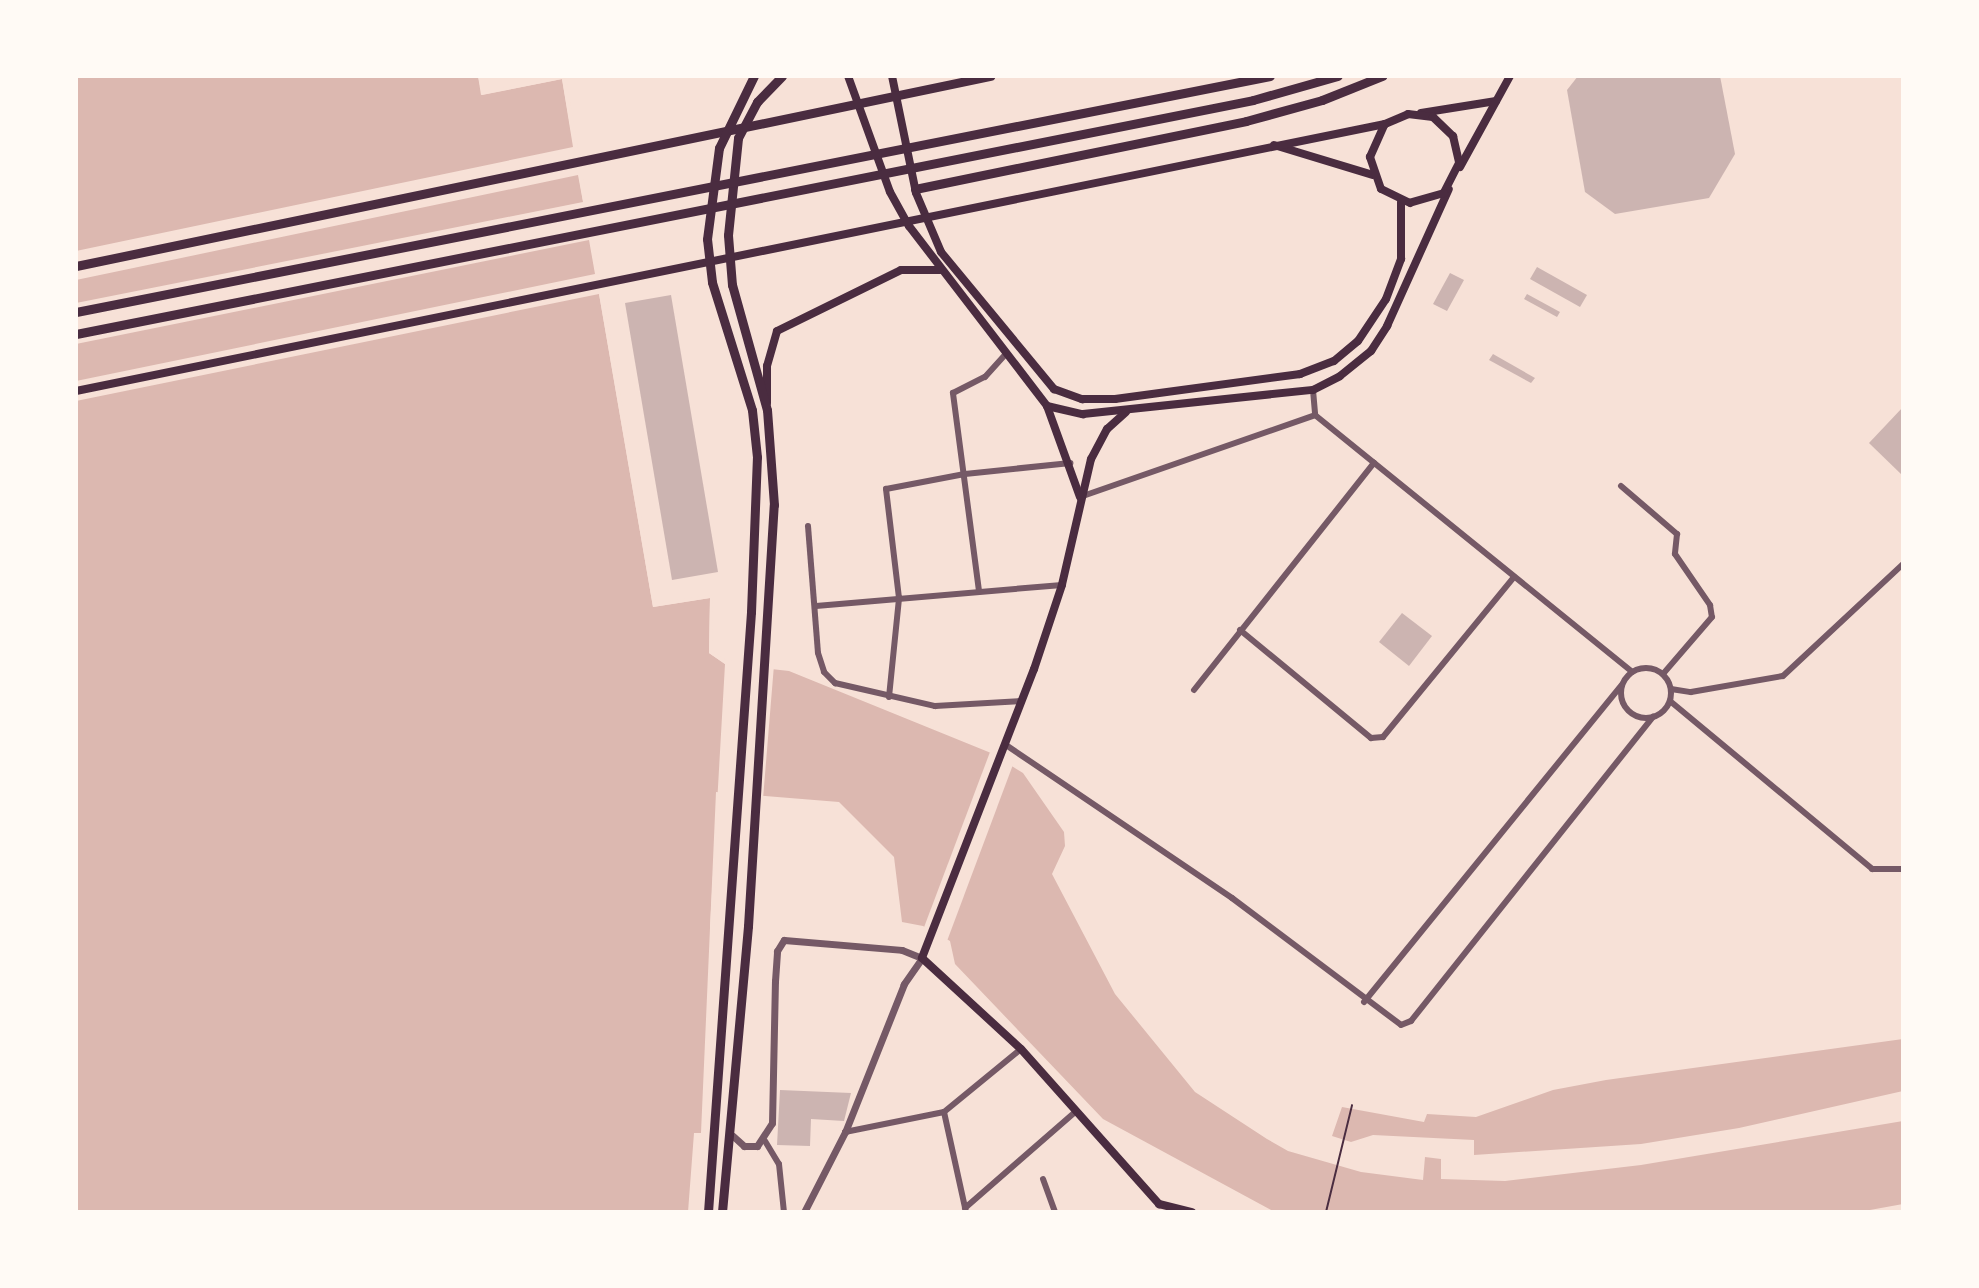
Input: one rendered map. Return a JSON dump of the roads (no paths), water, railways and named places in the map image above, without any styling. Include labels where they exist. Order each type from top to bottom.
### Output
[{"type":"main road","points":[[708,1212],[751,612],[757,457],[752,410],[712,282],[707,239],[719,148],[754,76]]},
{"type":"main road","points":[[722,1212],[733,1136],[748,926],[769,615],[774,455],[767,410],[732,285],[728,235],[738,138],[757,102],[782,76]]},
{"type":"main road","points":[[848,76],[901,210],[940,270],[1047,406],[1072,463],[1080,497]]},
{"type":"main road","points":[[892,76],[919,204],[941,252],[1054,389],[1082,399],[1115,399],[1300,374],[1334,361],[1358,341],[1386,299],[1401,259],[1401,202]]},
{"type":"main road","points":[[76,266],[990,76]]},
{"type":"main road","points":[[76,312],[1270,76]]},
{"type":"main road","points":[[76,334],[1253,100],[1338,76]]},
{"type":"main road","points":[[915,189],[1277,113],[1382,76]]},
{"type":"main road","points":[[1047,406],[1083,414],[1126,412],[1313,390],[1371,351],[1405,289],[1457,172],[1510,76]]},
{"type":"main road","points":[[76,391],[1385,124],[1416,113],[1496,101]]},
{"type":"main road","points":[[1416,113],[1441,122],[1453,136],[1457,172]]},
{"type":"main road","points":[[1385,124],[1371,148],[1373,175],[1381,189],[1401,202],[1428,202],[1450,186]]},
{"type":"main road","points":[[1273,145],[1373,175]]},
{"type":"main road","points":[[901,210],[919,204]]},
{"type":"main road","points":[[767,410],[767,366],[777,331],[901,270],[940,270]]},
{"type":"main road","points":[[1126,412],[1097,443],[1080,497],[1062,585],[1005,750],[935,934],[922,958],[1021,1049],[1157,1208],[1192,1212]]},
{"type":"street","points":[[979,591],[953,393],[985,377],[1006,354]]},
{"type":"street","points":[[1313,390],[1315,415],[1632,672]]},
{"type":"street","points":[[1080,497],[1315,415]]},
{"type":"street","points":[[889,697],[899,598],[886,489],[965,474],[1072,463]]},
{"type":"street","points":[[1194,690],[1374,463]]},
{"type":"street","points":[[1621,486],[1677,534],[1675,554],[1710,605],[1712,617],[1663,674]]},
{"type":"street","points":[[808,526],[824,672],[835,683],[935,706],[1022,701]]},
{"type":"street","points":[[1671,689],[1691,692],[1783,676],[1903,564]]},
{"type":"street","points":[[1240,630],[1371,738],[1383,737],[1514,577]]},
{"type":"street","points":[[816,606],[1062,585]]},
{"type":"street","points":[[1005,750],[1232,898],[1364,1002],[1391,1022],[1411,1021],[1653,717],[1670,701],[1671,689],[1663,674],[1648,668],[1632,672],[1364,1002]]},
{"type":"street","points":[[1622,685],[1627,710],[1653,717]]},
{"type":"street","points":[[1670,701],[1872,869],[1903,869]]},
{"type":"street","points":[[765,1141],[772,1123],[777,951],[784,940],[902,950],[922,958],[904,984],[845,1132],[804,1212]]},
{"type":"street","points":[[845,1132],[944,1112],[1021,1049]]},
{"type":"street","points":[[944,1112],[965,1210],[1074,1113]]},
{"type":"street","points":[[733,1136],[744,1146],[765,1141]]},
{"type":"street","points":[[765,1141],[779,1164],[784,1212]]},
{"type":"street","points":[[1043,1179],[1055,1212]]}]
